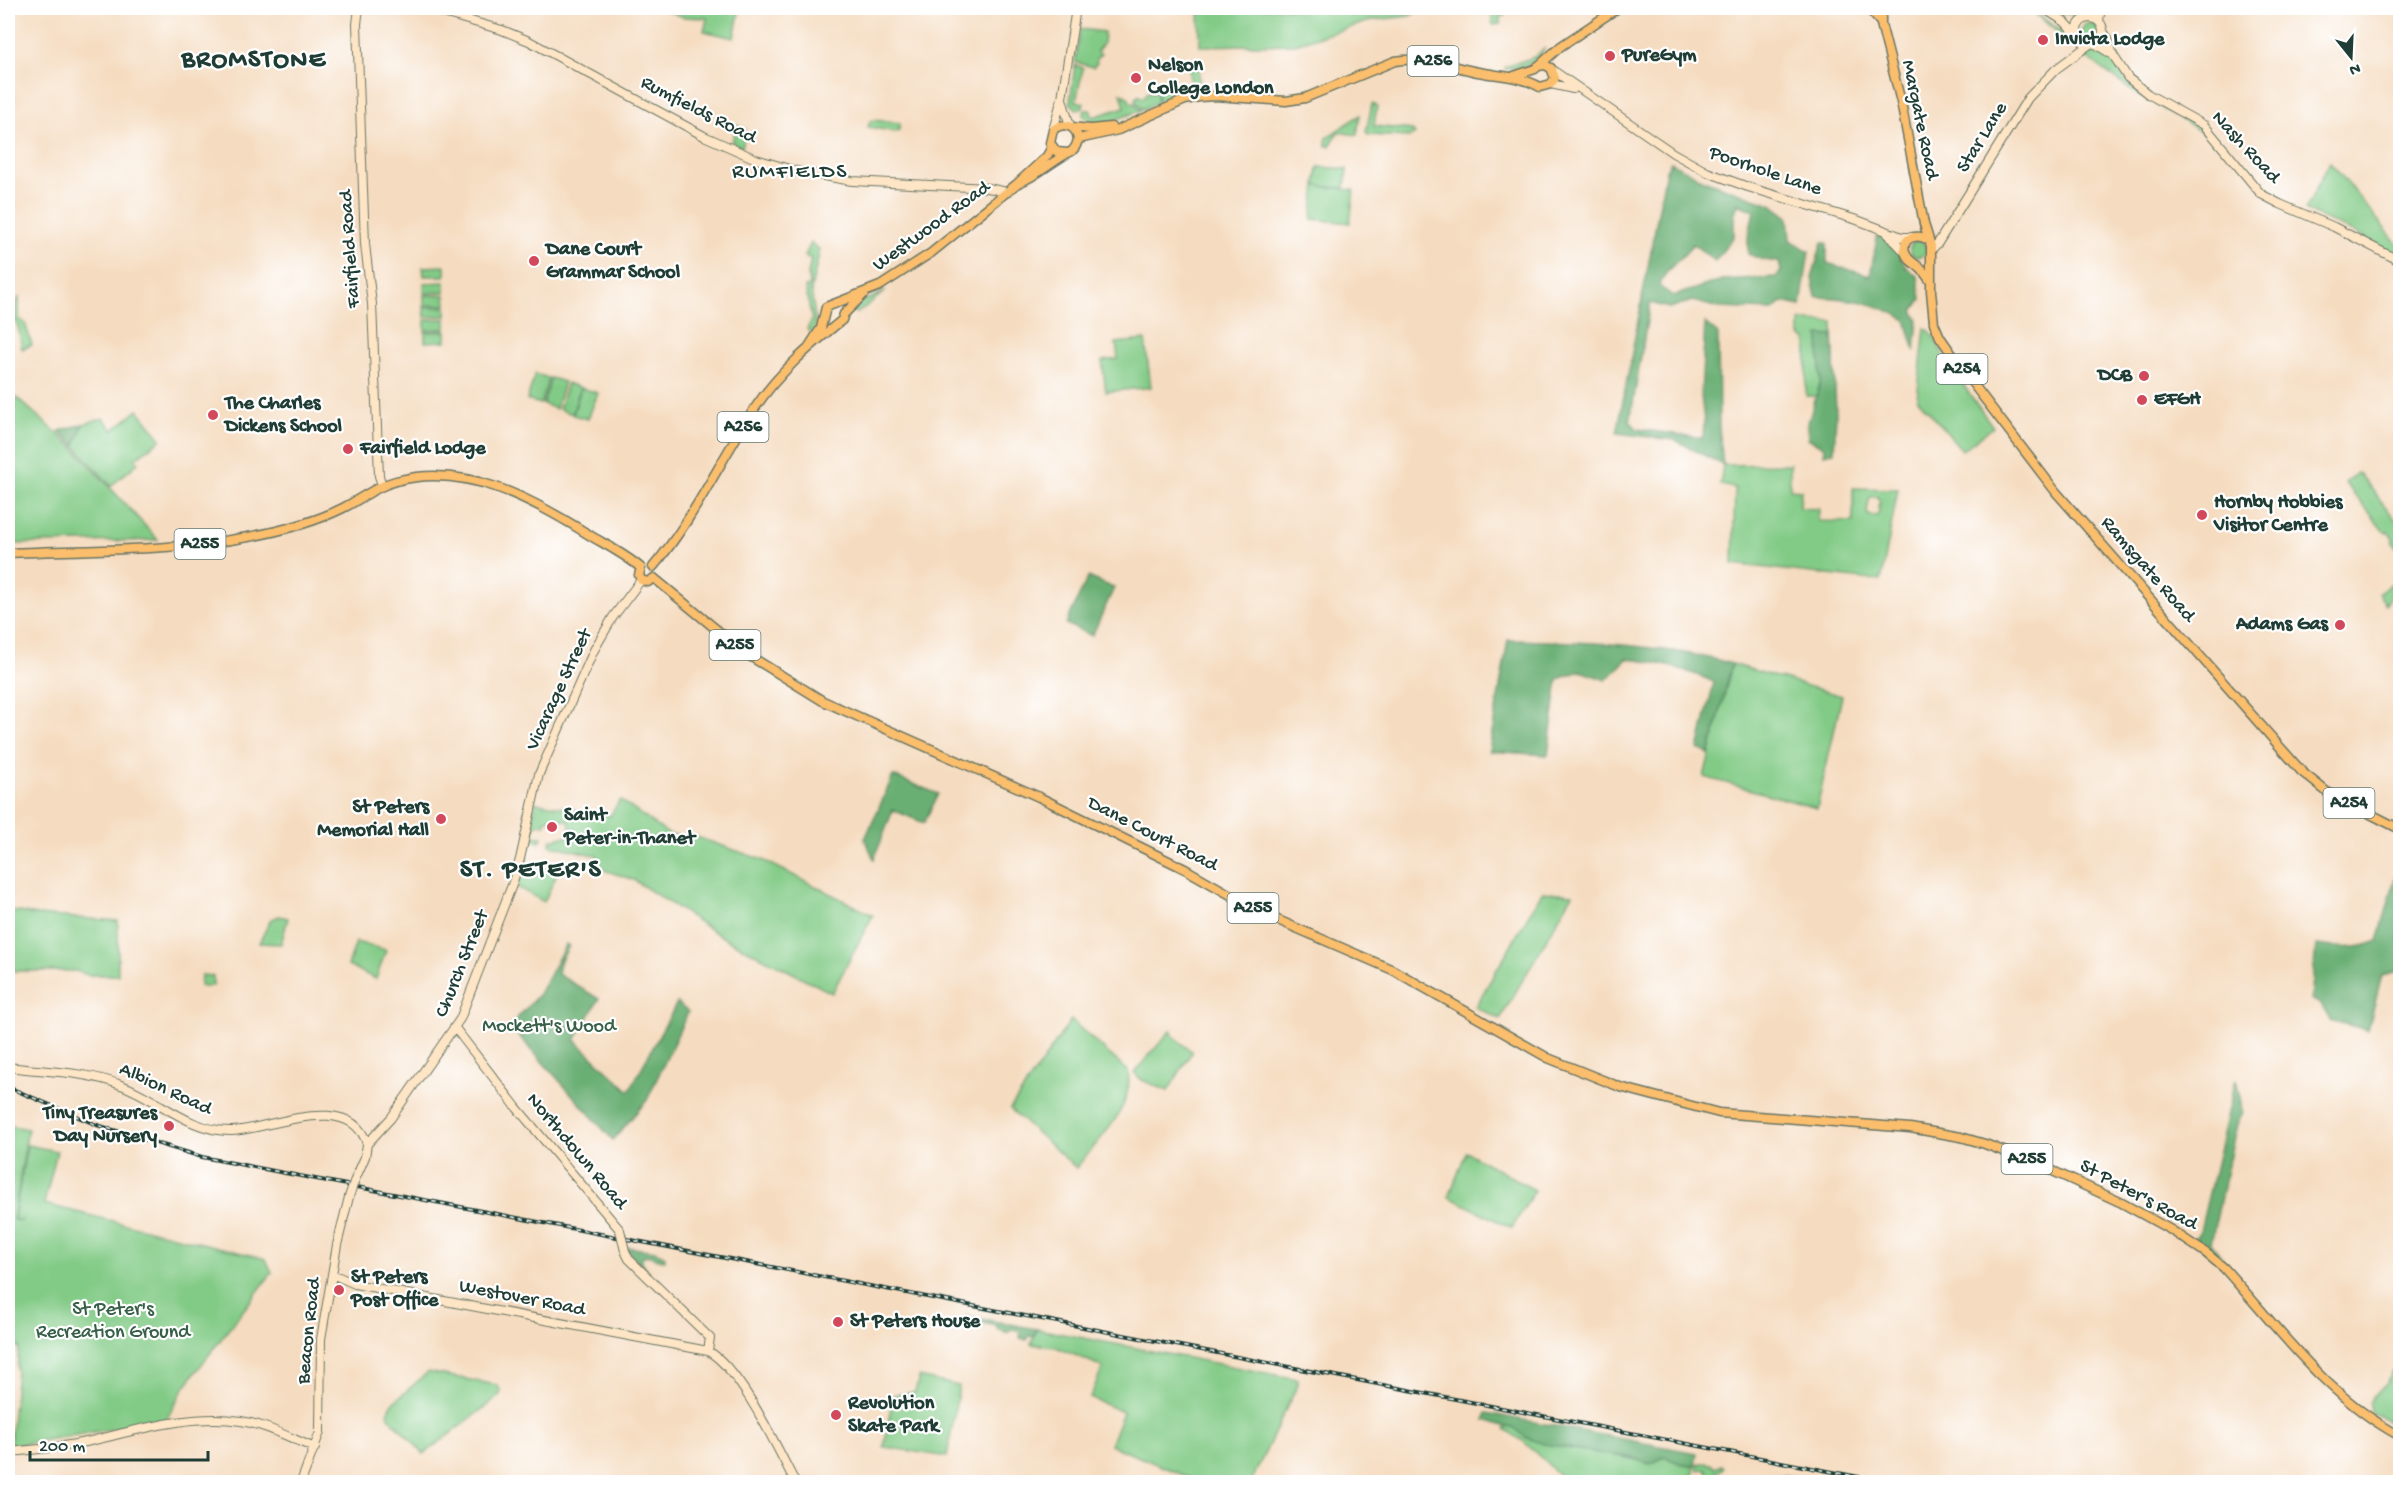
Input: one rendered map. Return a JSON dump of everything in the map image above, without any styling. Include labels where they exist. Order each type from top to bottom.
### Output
[{"type":"main road","name":"A256","points":[[1536,68],[1561,46],[1618,8]]},
{"type":"main road","name":"Margate Road","points":[[1868,8],[1881,24]]},
{"type":"main road","name":"Margate Road","points":[[1881,8],[1881,24],[1901,102],[1928,240]]},
{"type":"main road","points":[[1551,84],[1554,78],[1552,69],[1561,46]]},
{"type":"main road","name":"A256","points":[[1079,139],[1118,130],[1185,100],[1199,97],[1286,101],[1305,98],[1395,61],[1411,58],[1513,76],[1534,82],[1540,87],[1551,84]]},
{"type":"main road","name":"A256","points":[[1513,76],[1545,65],[1552,69]]},
{"type":"main road","points":[[1534,82],[1532,76],[1536,68]]},
{"type":"main road","name":"A256","points":[[1053,130],[1060,125],[1090,129],[1123,126]]},
{"type":"main road","points":[[1071,126],[1079,139]]},
{"type":"main road","points":[[1053,130],[1050,138],[1052,147],[1060,153],[1068,153]]},
{"type":"main road","name":"Westwood Road","points":[[1018,183],[1029,179],[1076,148],[1079,139]]},
{"type":"main road","name":"Westwood Road","points":[[836,304],[897,277],[931,253],[1018,183],[1047,156],[1052,147]]},
{"type":"main road","points":[[1924,224],[1915,236],[1906,242],[1904,251],[1931,283]]},
{"type":"main road","points":[[1912,262],[1921,263],[1931,252],[1928,240],[1915,236]]},
{"type":"main road","name":"Ramsgate Road","points":[[1931,252],[1934,323],[1949,353],[2056,492],[2302,772],[2327,792],[2400,829]]},
{"type":"main road","name":"Westwood Road","points":[[844,314],[865,293]]},
{"type":"main road","points":[[836,304],[842,308],[844,314],[842,320],[836,324],[830,324],[824,318],[826,307],[836,304]]},
{"type":"main road","name":"A256","points":[[806,350],[821,328],[824,318]]},
{"type":"main road","name":"A256","points":[[653,567],[675,538],[756,406],[790,364],[836,324]]},
{"type":"main road","name":"A255","points":[[8,553],[168,548],[248,537],[287,529],[320,518],[349,505],[382,485],[417,477],[448,477],[486,484],[520,495],[548,509],[640,568]]},
{"type":"main road","points":[[645,565],[653,567],[656,573],[654,578],[648,582],[641,580],[640,568],[645,565]]},
{"type":"main road","name":"Dane Court Road","points":[[654,578],[745,653],[843,712],[1039,797],[1185,869],[1264,914],[1393,970],[1548,1058],[1620,1087],[1685,1105]]},
{"type":"main road","name":"St Peter's Road","points":[[1685,1105],[1719,1113],[1940,1132],[1985,1144],[2082,1183],[2155,1220],[2206,1252],[2224,1268],[2304,1360],[2338,1394],[2356,1409],[2400,1436]]},
{"type":"street","name":"Fairfield Road","points":[[359,8],[357,24],[365,244],[372,304],[379,476],[382,485]]},
{"type":"street","name":"Rumfields Road","points":[[426,8],[529,40],[729,149],[778,166],[852,181],[988,188],[1006,192]]},
{"type":"street","points":[[1053,130],[1062,98],[1076,8]]},
{"type":"street","points":[[2043,8],[2065,22],[2078,37],[2092,44],[2100,39],[2103,31],[2098,21],[2101,8]]},
{"type":"street","points":[[2078,37],[2077,29],[2094,8]]},
{"type":"street","points":[[2065,22],[2098,21]]},
{"type":"street","name":"Nash Road","points":[[2103,31],[2122,71],[2136,86],[2188,115],[2212,133],[2261,194],[2334,227],[2400,261]]},
{"type":"street","name":"Star Lane","points":[[2074,54],[2078,37]]},
{"type":"street","name":"Star Lane","points":[[1931,252],[2028,98],[2074,54],[2092,44]]},
{"type":"street","name":"Nash Road","points":[[2092,44],[2113,55]]},
{"type":"street","name":"Poorhole Lane","points":[[1552,69],[1580,91],[1672,153],[1707,172],[1748,188],[1857,220],[1902,237],[1915,236]]},
{"type":"street","name":"Poorhole Lane","points":[[1551,84],[1580,91]]},
{"type":"street","points":[[1062,98],[1071,126]]},
{"type":"street","name":"Poorhole Lane","points":[[1885,231],[1904,251]]},
{"type":"street","name":"Vicarage Street","points":[[527,822],[539,774],[594,650],[612,617],[641,580]]},
{"type":"street","name":"Church Street","points":[[354,1182],[367,1144],[378,1133],[455,1028],[507,901],[520,859],[527,822]]},
{"type":"street","name":"Northdown Road","points":[[455,1028],[516,1108],[620,1230],[629,1259],[710,1338],[708,1352]]},
{"type":"street","name":"Albion Road","points":[[8,1067],[99,1078],[122,1085],[183,1118],[215,1130],[249,1129],[278,1121],[312,1116],[350,1122],[364,1136]]},
{"type":"street","points":[[367,1144],[364,1136],[378,1133]]},
{"type":"street","name":"Beacon Road","points":[[301,1482],[321,1432],[320,1357],[341,1224],[354,1182]]},
{"type":"street","name":"Westover Road","points":[[332,1274],[356,1284],[708,1352]]},
{"type":"street","points":[[708,1352],[724,1363],[737,1381],[795,1482]]},
{"type":"street","points":[[8,1452],[79,1443],[162,1425],[209,1420],[241,1421],[257,1425],[315,1448]]},
{"type":"green space","points":[[661,8],[740,8],[734,38],[704,31],[707,18],[683,17]]},
{"type":"green space","points":[[1199,8],[1424,8],[1410,16],[1374,20],[1295,44],[1200,46]]},
{"type":"green space","points":[[1490,8],[1505,8],[1505,16],[1500,16],[1500,24],[1493,25]]},
{"type":"green space","points":[[2054,8],[2085,8],[2070,14]]},
{"type":"green space","points":[[2033,11],[2070,37],[2067,50],[2063,39]]},
{"type":"green space","points":[[2090,23],[2096,25],[2098,31],[2096,37],[2090,39],[2084,37],[2082,31],[2084,25]]},
{"type":"green space","points":[[1080,29],[1104,32],[1103,44],[1097,51],[1101,54],[1093,67],[1075,62]]},
{"type":"green space","points":[[1544,49],[1533,63],[1505,69],[1505,67],[1534,57]]},
{"type":"green space","points":[[2100,51],[2111,59],[2128,83],[2142,95],[2140,97],[2088,58],[2078,61],[2084,55]]},
{"type":"green space","points":[[1075,65],[1083,68],[1076,101],[1084,103],[1083,108],[1078,110],[1070,103]]},
{"type":"green space","points":[[1189,66],[1199,66],[1199,88],[1158,102],[1158,85],[1190,84]]},
{"type":"green space","points":[[1148,92],[1157,92],[1157,103],[1143,109],[1136,102],[1136,98],[1138,95],[1143,98]]},
{"type":"green space","points":[[1121,93],[1141,110],[1117,119],[1092,124],[1083,115],[1085,110],[1090,110],[1093,117],[1125,107]]},
{"type":"green space","points":[[2156,101],[2204,129],[2213,139],[2155,104]]},
{"type":"green space","points":[[1372,104],[1377,106],[1374,126],[1412,130],[1415,134],[1410,137],[1368,135],[1366,132]]},
{"type":"green space","points":[[1360,115],[1357,135],[1338,132],[1330,146],[1326,146],[1326,138]]},
{"type":"green space","points":[[870,121],[900,123],[899,130],[895,132],[868,127]]},
{"type":"green space","points":[[736,125],[746,130],[742,148],[732,143]]},
{"type":"green space","points":[[1671,162],[1703,180],[1771,204],[1788,217],[1790,240],[1809,251],[1801,306],[1782,302],[1773,310],[1718,308],[1693,301],[1669,308],[1650,303],[1630,421],[1637,429],[1703,438],[1701,395],[1705,323],[1718,334],[1719,427],[1723,465],[1675,440],[1617,433],[1666,170]],"holes":[[[1738,204],[1754,211],[1748,237],[1748,254],[1763,260],[1779,262],[1781,271],[1777,277],[1722,280],[1673,296],[1659,286],[1670,269],[1693,244],[1715,261],[1734,236],[1734,215]]]},
{"type":"green space","points":[[2330,162],[2400,247],[2400,258],[2353,232],[2305,210]]},
{"type":"green space","points":[[1318,167],[1347,169],[1345,188],[1317,186],[1354,190],[1350,223],[1312,219]]},
{"type":"green space","points":[[1878,233],[1896,248],[1906,267],[1918,277],[1921,299],[1913,311],[1918,319],[1915,351],[1906,320],[1884,309],[1862,302],[1816,297],[1812,278],[1822,242],[1827,243],[1827,263],[1870,276]]},
{"type":"green space","points":[[1918,241],[1926,249],[1918,257],[1910,249]]},
{"type":"green space","points":[[811,243],[820,250],[811,289],[816,324],[815,329],[810,333],[807,329],[812,320],[805,287],[810,286],[808,275],[811,259],[805,256]]},
{"type":"green space","points":[[445,266],[445,276],[424,276],[423,267]]},
{"type":"green space","points":[[445,282],[445,292],[424,293],[424,283]]},
{"type":"green space","points":[[886,291],[856,314],[853,310],[862,302]]},
{"type":"green space","points":[[424,295],[445,295],[446,305],[424,305]]},
{"type":"green space","points":[[19,298],[19,319],[25,323],[32,345],[22,349],[18,327],[10,311]]},
{"type":"green space","points":[[424,307],[446,307],[446,316],[425,317]]},
{"type":"green space","points":[[446,319],[446,329],[425,330],[425,320]]},
{"type":"green space","points":[[1800,321],[1833,322],[1835,396],[1806,396],[1807,341],[1800,336]]},
{"type":"green space","points":[[1925,328],[1931,332],[1949,365],[1993,427],[1962,450],[1917,398]]},
{"type":"green space","points":[[446,331],[446,341],[425,342],[425,332]]},
{"type":"green space","points":[[1819,335],[1833,336],[1836,414],[1834,452],[1824,454],[1825,448],[1808,438],[1807,426],[1820,384]]},
{"type":"green space","points":[[1145,340],[1151,387],[1106,392],[1102,361],[1118,359],[1116,343]]},
{"type":"green space","points":[[535,374],[549,378],[541,404],[527,400]]},
{"type":"green space","points":[[551,378],[564,382],[556,409],[543,404]]},
{"type":"green space","points":[[567,383],[580,388],[572,414],[559,409]]},
{"type":"green space","points":[[581,388],[598,393],[588,419],[573,415]]},
{"type":"green space","points":[[15,396],[73,447],[158,540],[8,544],[8,397]]},
{"type":"green space","points":[[138,410],[161,439],[135,459],[138,463],[111,486],[75,446],[83,424],[103,418],[113,430]]},
{"type":"green space","points":[[83,424],[75,446],[59,431]]},
{"type":"green space","points":[[1790,464],[1790,489],[1801,490],[1800,508],[1819,509],[1818,521],[1853,522],[1853,488],[1898,489],[1881,581],[1733,564],[1735,488],[1720,485],[1723,465]],"holes":[[[1870,497],[1878,497],[1879,513],[1876,516],[1868,515]]]},
{"type":"green space","points":[[2358,472],[2400,525],[2400,552],[2392,541],[2394,539],[2388,532],[2386,533],[2345,483]]},
{"type":"green space","points":[[1088,577],[1114,588],[1092,636],[1066,624]]},
{"type":"green space","points":[[2400,577],[2400,587],[2386,604],[2378,594]]},
{"type":"green space","points":[[1508,640],[1593,643],[1649,648],[1732,664],[1709,754],[1698,749],[1714,682],[1671,667],[1627,659],[1606,680],[1580,671],[1558,679],[1548,755],[1489,751]]},
{"type":"green space","points":[[1732,664],[1842,696],[1817,808],[1704,777]]},
{"type":"green space","points":[[893,776],[938,794],[924,823],[893,810],[874,859],[865,839]]},
{"type":"green space","name":"Saint Peter-in-Thanet","points":[[620,800],[670,835],[694,836],[763,860],[873,915],[832,993],[724,938],[634,880],[595,867],[598,856],[550,845],[552,839],[576,836],[576,829],[570,829],[569,820],[545,820],[545,824],[534,825],[534,837],[542,837],[540,842],[528,839],[535,802],[610,816]]},
{"type":"green space","points":[[2400,861],[2399,971],[2382,975],[2368,1030],[2330,1020],[2320,1003],[2311,1000],[2316,945],[2348,948],[2378,941]]},
{"type":"green space","points":[[526,867],[559,870],[544,902],[515,886]]},
{"type":"green space","points":[[1542,892],[1573,894],[1500,1019],[1475,1007]]},
{"type":"green space","points":[[8,910],[37,915],[118,921],[118,975],[88,975],[76,971],[13,971],[12,943],[8,943]]},
{"type":"green space","points":[[279,916],[288,918],[281,944],[259,943],[271,919]]},
{"type":"green space","points":[[356,942],[386,950],[376,979],[348,966]]},
{"type":"green space","name":"Mockett's Wood","points":[[566,944],[569,946],[560,962],[558,974],[599,999],[575,1040],[629,1091],[677,1003],[688,1012],[647,1100],[613,1140],[510,1026],[539,994]]},
{"type":"green space","points":[[201,975],[213,976],[213,986],[200,986]]},
{"type":"green space","points":[[1071,1020],[1128,1071],[1129,1085],[1120,1111],[1104,1135],[1076,1168],[1010,1109]]},
{"type":"green space","points":[[1171,1030],[1174,1037],[1192,1052],[1168,1091],[1142,1080],[1134,1073]]},
{"type":"green space","points":[[2236,1079],[2243,1112],[2237,1124],[2211,1242],[2226,1264],[2223,1266],[2196,1243],[2195,1238],[2200,1231]]},
{"type":"green space","name":"St Peter's Recreation Ground","points":[[8,1125],[28,1129],[13,1220],[23,1221],[14,1219],[27,1145],[57,1151],[44,1204],[266,1259],[272,1273],[185,1386],[166,1420],[10,1446],[19,1347],[8,1346]]},
{"type":"green space","points":[[1466,1152],[1535,1190],[1512,1228],[1449,1197]]},
{"type":"green space","points":[[627,1247],[655,1251],[665,1257],[665,1260],[643,1256],[641,1260],[649,1274],[630,1254]]},
{"type":"green space","points":[[966,1316],[1037,1329],[1034,1337],[1029,1336],[1027,1340],[1020,1338],[1021,1331],[1012,1329],[1008,1333],[997,1329],[997,1326],[964,1319]]},
{"type":"green space","points":[[1037,1329],[1298,1379],[1298,1384],[1251,1482],[1200,1482],[1110,1445],[1123,1412],[1090,1398],[1103,1367],[1056,1347],[1031,1344]]},
{"type":"green space","points":[[2396,1367],[2394,1379],[2400,1400],[2400,1427],[2372,1414],[2369,1401],[2387,1382]]},
{"type":"green space","points":[[428,1372],[497,1385],[501,1392],[498,1397],[424,1454],[389,1417],[388,1412],[393,1403]]},
{"type":"green space","points":[[919,1377],[959,1386],[947,1457],[884,1447],[893,1395],[915,1392]]},
{"type":"green space","points":[[1487,1413],[1697,1453],[1695,1466],[1688,1466],[1664,1457],[1650,1464],[1631,1457],[1544,1444],[1527,1438],[1513,1427],[1484,1420]]},
{"type":"green space","points":[[1510,1426],[1538,1442],[1556,1446],[1624,1457],[1650,1464],[1664,1457],[1688,1466],[1695,1466],[1692,1482],[1567,1482],[1523,1441],[1506,1431],[1505,1429]]},
{"type":"green space","points":[[1711,1464],[1715,1468],[1721,1465],[1723,1468],[1709,1479],[1707,1469],[1698,1470],[1697,1465]]},
{"type":"green space","points":[[1782,1475],[1823,1482],[1784,1482]]},
{"type":"railway","points":[[8,1087],[97,1125],[202,1157],[1885,1482]]},
{"type":"place","name":"Invicta Lodge","points":[[2043,40]]},
{"type":"place","name":"PureGym","points":[[1610,56]]},
{"type":"place","name":"Nelson College London","points":[[1136,78]]},
{"type":"place","name":"Dane Court Grammar School","points":[[534,261]]},
{"type":"place","name":"DCB","points":[[2144,376]]},
{"type":"place","name":"EFGH","points":[[2142,400]]},
{"type":"place","name":"The Charles Dickens School","points":[[213,415]]},
{"type":"place","name":"Fairfield Lodge","points":[[348,449]]},
{"type":"place","name":"Hornby Hobbies Visitor Centre","points":[[2202,515]]},
{"type":"place","name":"Adams Gas","points":[[2340,625]]},
{"type":"place","name":"St Peters Memorial Hall","points":[[441,819]]},
{"type":"place","name":"Saint Peter-in-Thanet","points":[[552,827]]},
{"type":"place","name":"Tiny Treasures Day Nursery","points":[[169,1126]]},
{"type":"place","name":"St Peters Post Office","points":[[339,1290]]},
{"type":"place","name":"St Peters House","points":[[838,1322]]},
{"type":"place","name":"Revolution Skate Park","points":[[836,1415]]},
{"type":"district","name":"BROMSTONE","points":[[254,61]]},
{"type":"district","name":"RUMFIELDS","points":[[790,173]]},
{"type":"district","name":"ST. PETER'S","points":[[531,871]]}]
